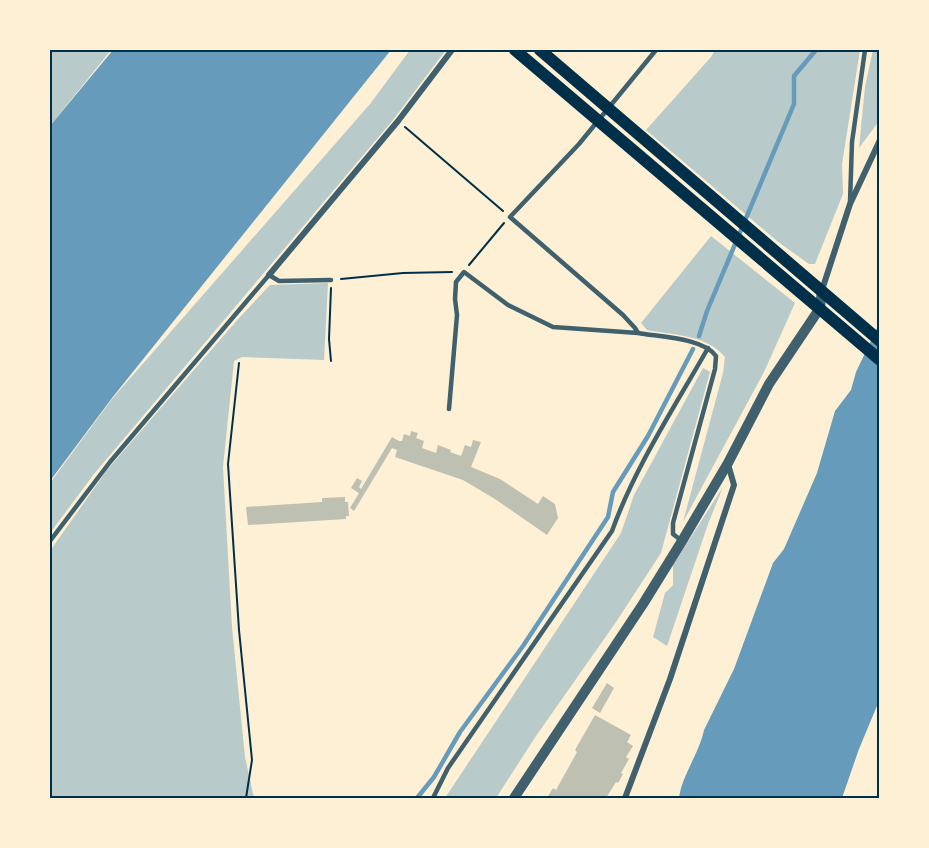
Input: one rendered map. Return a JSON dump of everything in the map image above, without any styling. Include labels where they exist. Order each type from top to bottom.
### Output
[{"type":"main road","points":[[515,50],[879,360]]},
{"type":"main road","points":[[540,50],[879,341]]},
{"type":"street","points":[[269,275],[398,121],[452,50]]},
{"type":"street","points":[[514,798],[644,604],[728,463],[769,384],[820,308],[822,290],[850,204],[879,140]]},
{"type":"street","points":[[625,798],[670,679],[734,485],[728,463]]},
{"type":"lane","points":[[638,333],[622,315],[510,217],[579,144],[656,50]]},
{"type":"lane","points":[[850,204],[852,142],[865,50]]},
{"type":"lane","points":[[449,409],[457,315],[456,282],[464,272],[508,304],[553,327],[638,333],[691,341],[708,348],[716,356],[716,363],[673,523],[673,534],[682,541]]},
{"type":"lane","points":[[50,541],[110,462],[269,275],[279,281],[331,280]]},
{"type":"lane","points":[[433,798],[448,768],[612,531],[634,480],[708,348]]},
{"type":"path","points":[[331,361],[329,339],[331,280],[402,273],[464,272],[510,217],[398,121]]},
{"type":"path","points":[[239,363],[228,464],[239,630],[252,760],[246,798]]},
{"type":"path","points":[[877,798],[879,791]]},
{"type":"shaded area","points":[[50,50],[111,50],[50,126]]},
{"type":"shaded area","points":[[410,50],[446,50],[393,120],[94,474],[50,533],[50,483],[112,399],[370,104]]},
{"type":"shaded area","points":[[715,50],[860,50],[842,164],[843,194],[815,264],[809,264],[777,241],[646,130]]},
{"type":"shaded area","points":[[873,50],[879,50],[879,121],[859,148],[865,87]]},
{"type":"shaded area","points":[[711,236],[795,303],[764,372],[683,522],[723,373],[725,357],[718,350],[700,340],[647,330],[641,323]]},
{"type":"shaded area","points":[[328,283],[324,360],[242,357],[234,361],[223,467],[232,627],[245,757],[254,798],[50,798],[50,551],[107,470],[270,285]]},
{"type":"shaded area","points":[[703,368],[710,372],[661,553],[496,798],[445,798],[621,533],[634,495]]},
{"type":"shaded area","points":[[723,487],[708,524],[667,646],[653,637],[665,593],[673,585],[673,565]]},
{"type":"water","points":[[113,50],[391,50],[112,398],[50,481],[50,126]]},
{"type":"water","points":[[879,324],[879,701],[842,798],[679,798],[683,781],[704,730],[734,669],[773,563],[784,549],[817,473],[835,411],[851,390],[856,372]]},
{"type":"building","points":[[411,431],[418,433],[416,438],[424,441],[422,448],[436,453],[438,445],[461,456],[465,445],[471,447],[473,440],[481,442],[471,467],[500,479],[538,504],[543,496],[555,504],[558,518],[547,535],[463,480],[395,457],[397,450],[392,448],[354,511],[350,508],[359,493],[351,488],[357,478],[362,481],[359,487],[361,489],[392,437],[402,441],[404,434],[410,436]]},
{"type":"building","points":[[345,497],[345,502],[348,502],[349,516],[346,516],[346,519],[248,525],[246,507],[322,502],[322,498]]},
{"type":"building","points":[[607,683],[614,688],[600,713],[592,708]]},
{"type":"building","points":[[595,715],[631,735],[627,742],[633,746],[626,757],[629,759],[618,783],[616,782],[606,798],[547,798],[553,788],[556,790]]},
{"type":"waterway","points":[[699,336],[707,311],[794,104],[794,76],[816,50]]},
{"type":"waterway","points":[[417,798],[434,777],[460,732],[523,646],[608,517],[613,492],[648,436],[693,349]]}]
